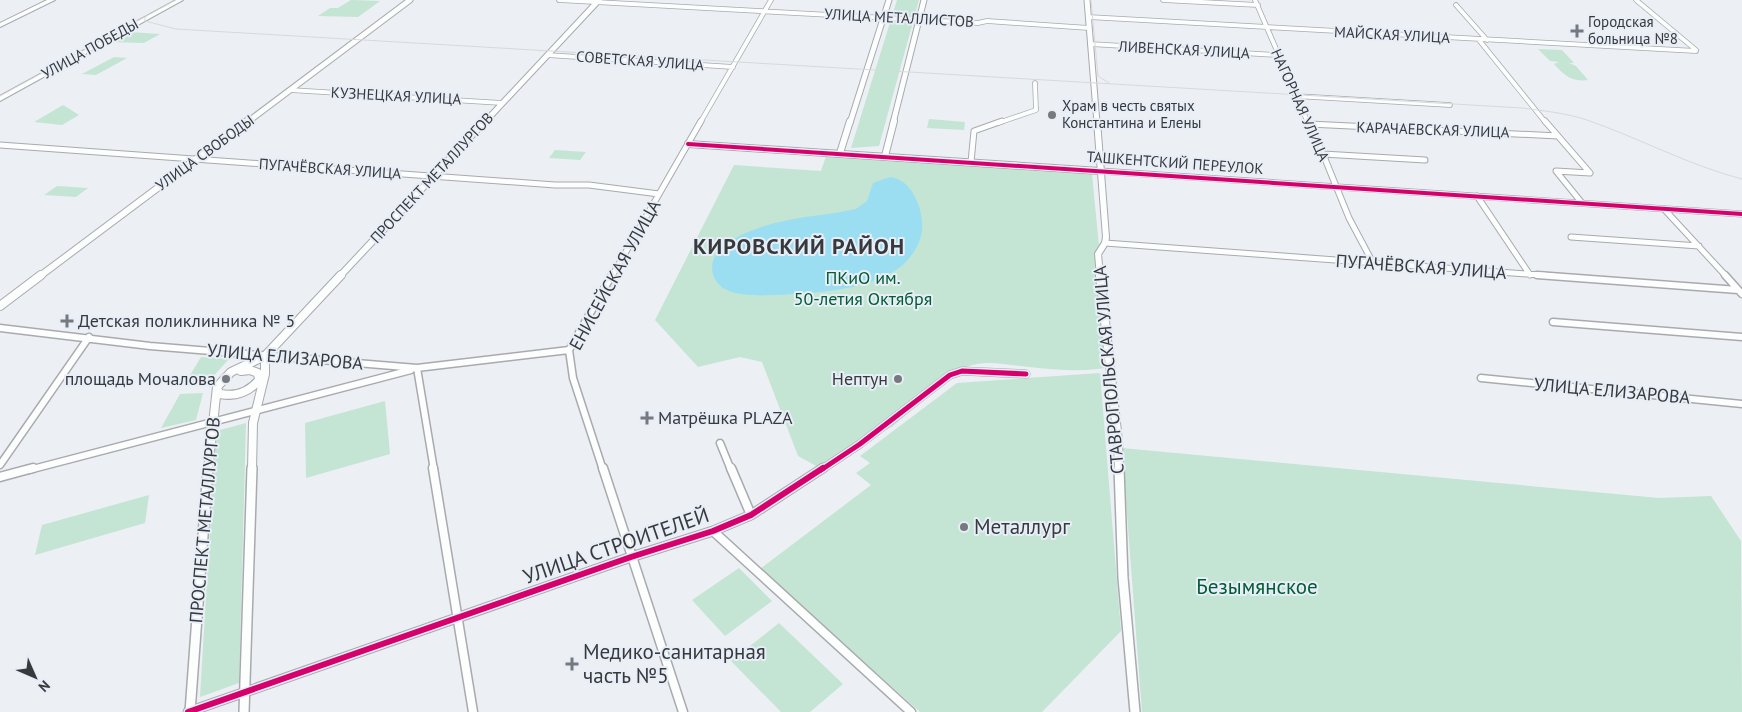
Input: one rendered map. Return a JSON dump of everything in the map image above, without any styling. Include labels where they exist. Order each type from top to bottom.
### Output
[{"type":"main road","points":[[0,25],[52,0]]},
{"type":"main road","name":"УЛИЦА ПОБЕДЫ","points":[[0,97],[171,0]]},
{"type":"main road","name":"УЛИЦА ПОБЕДЫ","points":[[0,97],[180,0]]},
{"type":"street","name":"УЛИЦА СВОБОДЫ","points":[[0,306],[410,0]]},
{"type":"street","name":"УЛИЦА МЕТАЛЛИСТОВ","points":[[559,0],[1089,28]]},
{"type":"street","name":"ЕНИСЕЙСКАЯ УЛИЦА","points":[[683,712],[573,378],[569,350],[771,0]]},
{"type":"street","points":[[840,153],[889,0]]},
{"type":"street","points":[[885,156],[924,0]]},
{"type":"street","name":"СТАВРОПОЛЬСКАЯ УЛИЦА","points":[[1086,0],[1105,243],[1098,254],[1118,441],[1123,578],[1135,712]]},
{"type":"street","points":[[1163,0],[1258,5]]},
{"type":"street","name":"НАГОРНАЯ УЛИЦА","points":[[1256,0],[1295,96],[1335,186],[1373,263]]},
{"type":"street","name":"МАЙСКАЯ УЛИЦА","points":[[1088,17],[1696,51],[1636,0]]},
{"type":"street","name":"ПРОСПЕКТ МЕТАЛЛУРГОВ","points":[[189,712],[212,422],[217,388],[225,377],[265,356],[598,1]]},
{"type":"street","points":[[1456,5],[1487,40]]},
{"type":"street","points":[[1479,40],[1533,108],[1590,173],[1556,171],[1582,203]]},
{"type":"street","name":"ЛИВЕНСКАЯ УЛИЦА","points":[[1090,44],[1278,55]]},
{"type":"street","name":"СОВЕТСКАЯ УЛИЦА","points":[[547,55],[733,67]]},
{"type":"street","points":[[971,162],[974,131],[1036,110],[1035,83]]},
{"type":"street","name":"КУЗНЕЦКАЯ УЛИЦА","points":[[290,90],[502,103]]},
{"type":"street","points":[[1295,96],[1450,105]]},
{"type":"street","name":"КАРАЧАЕВСКАЯ УЛИЦА","points":[[1309,124],[1558,136]]},
{"type":"street","name":"ТАШКЕНТСКИЙ ПЕРЕУЛОК","points":[[688,144],[1742,214]]},
{"type":"street","name":"ПУГАЧЁВСКАЯ УЛИЦА","points":[[0,145],[433,177],[555,185],[589,185],[659,194]]},
{"type":"street","points":[[1322,154],[1425,160]]},
{"type":"street","points":[[1477,196],[1530,275]]},
{"type":"street","points":[[1662,209],[1699,246],[1740,292]]},
{"type":"street","points":[[1571,237],[1699,246]]},
{"type":"street","name":"ПУГАЧЁВСКАЯ УЛИЦА","points":[[1105,243],[1740,292]]},
{"type":"street","points":[[1553,322],[1742,337]]},
{"type":"street","name":"УЛИЦА ЕЛИЗАРОВА","points":[[0,328],[89,337],[150,346],[417,368],[569,350]]},
{"type":"street","points":[[0,465],[89,337]]},
{"type":"street","points":[[244,712],[252,433],[265,356]]},
{"type":"street","points":[[0,477],[255,412],[417,368],[473,712]]},
{"type":"street","points":[[225,377],[238,371],[250,370],[258,373],[260,381]]},
{"type":"street","name":"УЛИЦА СТРОИТЕЛЕЙ","points":[[189,712],[631,557],[713,531],[751,515],[860,444],[950,375],[962,371],[1026,374]]},
{"type":"street","name":"УЛИЦА ЕЛИЗАРОВА","points":[[1481,378],[1742,404]]},
{"type":"street","points":[[217,388],[220,394],[230,396],[246,391],[260,381]]},
{"type":"street","points":[[720,443],[751,515]]},
{"type":"street","points":[[713,531],[911,712]]},
{"type":"green space","points":[[351,0],[380,1],[358,17],[318,16],[330,8],[338,8]]},
{"type":"green space","points":[[897,0],[919,0],[879,146],[851,148]]},
{"type":"green space","points":[[129,32],[160,34],[144,43],[110,42]]},
{"type":"green space","points":[[1538,49],[1562,50],[1574,63],[1569,63],[1576,66],[1588,80],[1577,80],[1569,77],[1554,64],[1559,62],[1550,61]]},
{"type":"green space","points":[[114,57],[127,58],[96,75],[82,74]]},
{"type":"green space","points":[[63,105],[79,115],[62,125],[34,122]]},
{"type":"green space","points":[[929,119],[965,122],[964,130],[927,128]]},
{"type":"green space","points":[[555,150],[586,152],[580,160],[549,158]]},
{"type":"green space","name":"ПКиО им. 50-летия Октября","points":[[827,153],[1092,174],[1104,298],[1114,366],[1093,370],[1072,370],[993,363],[976,364],[958,371],[893,426],[820,468],[798,456],[762,362],[740,357],[698,367],[655,320],[734,165],[821,171]]},
{"type":"green space","points":[[57,186],[88,188],[76,197],[44,195]]},
{"type":"green space","points":[[201,357],[229,359],[207,383],[184,385]]},
{"type":"green space","name":"Металлург","points":[[1100,373],[1121,631],[1042,712],[920,712],[760,569],[871,485],[856,473],[870,463],[860,456],[957,383]]},
{"type":"green space","points":[[203,393],[196,420],[161,428],[180,394]]},
{"type":"green space","points":[[385,401],[390,454],[306,478],[305,423]]},
{"type":"green space","points":[[246,423],[239,683],[200,697],[216,431]]},
{"type":"green space","name":"Безымянское","points":[[1122,448],[1659,498],[1711,496],[1741,541],[1742,712],[1142,712]]},
{"type":"green space","points":[[149,495],[145,523],[35,555],[42,525]]},
{"type":"green space","points":[[739,568],[772,601],[725,636],[692,600]]},
{"type":"green space","points":[[779,623],[843,684],[810,712],[781,712],[731,661]]},
{"type":"water","points":[[890,177],[905,183],[915,197],[921,214],[922,230],[920,241],[911,256],[903,265],[888,275],[849,288],[769,295],[734,293],[723,288],[715,279],[712,268],[714,260],[718,252],[731,240],[768,225],[792,219],[856,209],[867,201],[873,183]]},
{"type":"tram line","points":[[146,16],[176,0]]},
{"type":"tram line","points":[[1091,0],[1098,76],[1109,83]]},
{"type":"tram line","points":[[0,96],[146,16]]},
{"type":"tram line","points":[[146,16],[145,21],[176,29],[1522,108],[1563,114],[1587,120],[1683,159],[1742,179]]},
{"type":"cycle path","points":[[688,144],[1742,214]]},
{"type":"cycle path","points":[[188,712],[631,557],[713,531],[751,515],[860,444],[950,375],[962,371],[1026,374]]},
{"type":"place","name":"Городская больница №8","points":[[1577,31]]},
{"type":"place","name":"Храм в честь святых Константина и Елены","points":[[1052,115]]},
{"type":"place","name":"Детская поликлинника № 5","points":[[67,321]]},
{"type":"place","name":"площадь Мочалова","points":[[226,379]]},
{"type":"place","name":"Нептун","points":[[898,379]]},
{"type":"place","name":"Матрёшка PLAZA","points":[[647,418]]},
{"type":"place","name":"Металлург","points":[[964,527]]},
{"type":"place","name":"Медико-санитарная часть №5","points":[[572,664]]},
{"type":"district","name":"КИРОВСКИЙ РАЙОН","points":[[799,246]]}]
